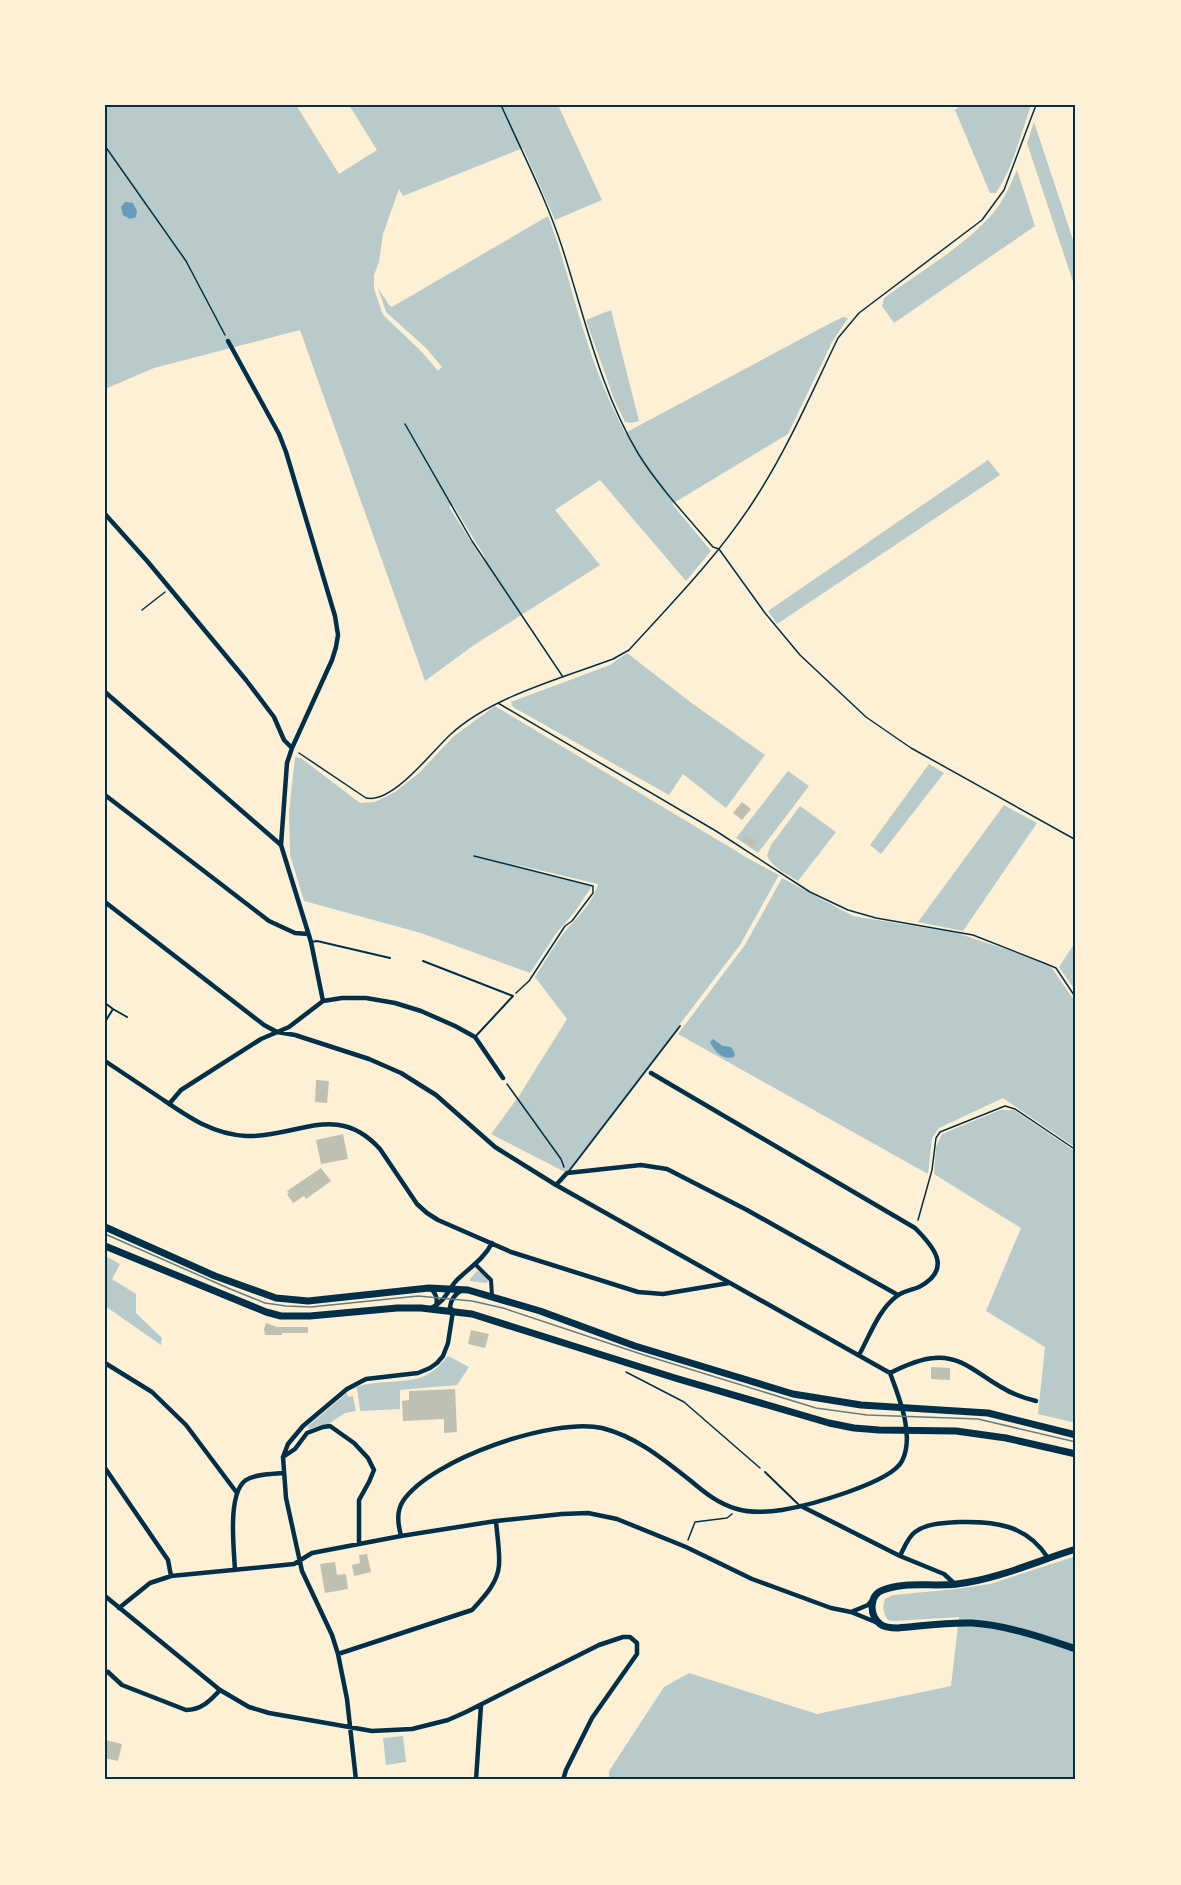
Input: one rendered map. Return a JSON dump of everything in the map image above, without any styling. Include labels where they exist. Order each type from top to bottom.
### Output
[{"type":"main road","points":[[105,1227],[193,1266],[276,1298],[308,1301],[429,1288],[451,1288],[492,1296],[634,1346],[783,1391],[838,1402],[988,1413],[1076,1435]]},
{"type":"main road","points":[[105,1246],[252,1308],[281,1316],[434,1307],[496,1321],[675,1378],[829,1423],[854,1428],[956,1431],[1006,1438],[1076,1454]]},
{"type":"main road","points":[[1076,1549],[991,1577],[956,1585],[890,1588],[882,1590],[873,1599],[873,1609],[880,1624],[888,1628],[973,1623],[1031,1635],[1076,1649]]},
{"type":"street","points":[[228,341],[283,443],[338,635],[332,660],[287,763],[281,845],[308,934],[323,1001]]},
{"type":"street","points":[[105,514],[246,680],[274,717],[284,740],[292,748]]},
{"type":"street","points":[[105,692],[281,845]]},
{"type":"street","points":[[105,795],[269,921],[295,933],[308,934]]},
{"type":"street","points":[[105,902],[264,1025],[277,1032],[295,1035],[369,1059],[402,1073],[436,1095],[495,1147],[556,1185],[890,1373],[902,1407],[906,1442],[903,1458],[897,1468],[889,1474],[847,1492],[800,1506],[759,1512],[739,1509],[708,1495],[651,1450],[630,1438],[599,1428],[563,1428],[537,1432],[488,1448],[461,1459],[427,1479],[410,1492],[399,1508],[401,1536]]},
{"type":"street","points":[[169,1104],[181,1090],[261,1039],[289,1027],[323,1001],[357,997],[395,1002],[421,1011],[475,1037],[503,1078]]},
{"type":"street","points":[[105,1061],[207,1128],[234,1135],[262,1135],[322,1124],[358,1130],[380,1149],[417,1204],[438,1220],[512,1252],[638,1292],[663,1294],[730,1283]]},
{"type":"street","points":[[651,1073],[915,1228],[936,1252],[938,1260],[934,1274],[928,1281],[898,1295],[881,1314],[859,1355]]},
{"type":"street","points":[[556,1185],[567,1173],[641,1165],[667,1169],[747,1210],[898,1295]]},
{"type":"street","points":[[434,1307],[492,1243]]},
{"type":"street","points":[[475,1264],[491,1280],[492,1296]]},
{"type":"street","points":[[429,1288],[436,1296],[434,1307]]},
{"type":"street","points":[[356,1780],[338,1654],[332,1635],[302,1571],[290,1522],[283,1457],[288,1444],[303,1426],[347,1389],[366,1379],[418,1373],[437,1363],[443,1356],[448,1343],[453,1311],[450,1307],[451,1302],[462,1290]]},
{"type":"street","points":[[890,1373],[926,1359],[952,1359],[965,1363],[1004,1389],[1036,1401]]},
{"type":"street","points":[[105,1363],[161,1400],[186,1425],[237,1493]]},
{"type":"street","points":[[283,1457],[295,1449],[307,1433],[330,1426],[354,1443],[368,1458],[374,1470],[359,1500],[359,1544]]},
{"type":"street","points":[[105,1468],[168,1560],[171,1576]]},
{"type":"street","points":[[235,1570],[233,1528],[237,1493],[240,1486],[252,1477],[283,1473]]},
{"type":"street","points":[[800,1506],[900,1556],[944,1574],[956,1585]]},
{"type":"street","points":[[119,1608],[150,1583],[171,1576],[294,1564],[312,1553],[496,1521],[562,1514],[596,1514],[617,1519],[686,1547],[752,1579],[880,1624]]},
{"type":"street","points":[[338,1654],[472,1610],[496,1578],[499,1566],[496,1521]]},
{"type":"street","points":[[900,1556],[911,1535],[925,1527],[942,1523],[976,1521],[1000,1524],[1015,1529],[1036,1544],[1048,1558]]},
{"type":"street","points":[[105,1596],[220,1690],[249,1707],[269,1713],[372,1731],[412,1729],[448,1720],[599,1645],[623,1637],[634,1639],[637,1643],[637,1654],[592,1718],[563,1780]]},
{"type":"street","points":[[851,1612],[868,1605],[873,1599]]},
{"type":"street","points":[[108,1672],[122,1685],[186,1710],[194,1710],[202,1706],[220,1690]]},
{"type":"street","points":[[476,1780],[481,1705]]},
{"type":"lane","points":[[310,942],[317,941],[390,958]]},
{"type":"lane","points":[[423,961],[513,996],[475,1037]]},
{"type":"lane","points":[[105,1003],[127,1017]]},
{"type":"lane","points":[[105,1022],[113,1009]]},
{"type":"lane","points":[[567,1173],[680,1026]]},
{"type":"lane","points":[[765,1472],[800,1506]]},
{"type":"path","points":[[501,105],[552,218],[588,338],[608,395],[640,456],[675,503],[713,547],[719,549],[765,613],[800,655],[866,717],[911,748],[1076,840]]},
{"type":"path","points":[[292,748],[366,798],[376,798],[388,792],[417,769],[453,732],[497,702],[625,654],[719,549],[753,502],[783,453],[838,338],[860,313],[982,220],[1004,190],[1036,105]]},
{"type":"path","points":[[105,146],[186,261],[228,341]]},
{"type":"path","points":[[405,424],[472,541],[563,677]]},
{"type":"path","points":[[142,610],[170,588]]},
{"type":"path","points":[[497,702],[716,831],[810,891],[848,910],[876,918],[972,935],[1056,968],[1076,998]]},
{"type":"path","points":[[474,856],[593,886],[593,893],[572,921],[565,926],[529,981],[513,996]]},
{"type":"path","points":[[503,1078],[561,1159],[567,1173]]},
{"type":"path","points":[[915,1228],[932,1170],[936,1138],[940,1132],[1005,1106],[1015,1109],[1076,1150]]},
{"type":"path","points":[[624,1371],[684,1402],[765,1472]]},
{"type":"path","points":[[686,1547],[695,1522],[727,1518],[739,1509]]},
{"type":"shaded area","points":[[105,105],[296,105],[339,174],[377,150],[349,105],[558,105],[602,200],[555,220],[523,148],[403,196],[399,189],[383,234],[379,262],[374,275],[374,289],[383,315],[421,351],[438,371],[442,367],[426,348],[386,312],[378,288],[392,307],[548,216],[593,360],[625,433],[827,325],[843,317],[848,318],[832,342],[788,434],[672,504],[711,551],[686,581],[600,480],[555,510],[600,565],[474,645],[425,681],[300,330],[154,368],[105,389]],"holes":[[[453,505],[485,557],[483,560],[449,507]]]},
{"type":"shaded area","points":[[961,105],[1031,105],[1012,161],[996,193],[990,193],[955,110]]},
{"type":"shaded area","points":[[1034,122],[1076,249],[1076,291],[1027,143]]},
{"type":"shaded area","points":[[1017,170],[1035,226],[894,323],[882,306],[884,298],[976,231],[1000,204]]},
{"type":"shaded area","points":[[611,310],[639,421],[631,423],[625,422],[614,399],[586,320]]},
{"type":"shaded area","points":[[988,460],[1000,475],[777,624],[768,611]]},
{"type":"shaded area","points":[[627,653],[765,755],[726,808],[683,774],[669,795],[513,707],[511,702],[610,665]]},
{"type":"shaded area","points":[[495,706],[779,875],[740,945],[567,1173],[491,1134],[519,1096],[567,1019],[535,977],[559,939],[588,905],[598,884],[505,862],[592,886],[574,913],[557,932],[530,973],[421,933],[304,901],[290,855],[289,812],[295,757],[301,758],[360,803],[375,802],[395,792],[419,773],[454,736]]},
{"type":"shaded area","points":[[929,764],[944,773],[881,854],[870,845]]},
{"type":"shaded area","points":[[788,771],[809,786],[758,853],[736,838]]},
{"type":"shaded area","points":[[1004,805],[1037,823],[963,931],[918,922]]},
{"type":"shaded area","points":[[800,806],[836,832],[798,881],[777,867],[767,856],[771,845]]},
{"type":"shaded area","points":[[782,878],[853,916],[957,933],[1051,967],[1076,1003],[1076,1148],[1003,1098],[939,1128],[932,1138],[928,1174],[678,1034],[745,945]]},
{"type":"shaded area","points":[[1076,941],[1076,989],[1075,990],[1059,967]]},
{"type":"shaded area","points":[[1000,1110],[1014,1110],[1076,1152],[1076,1423],[1038,1414],[1045,1347],[986,1311],[1021,1228],[934,1174],[936,1147],[942,1134]]},
{"type":"shaded area","points":[[105,1256],[120,1264],[112,1279],[136,1294],[136,1313],[162,1338],[161,1345],[105,1306]]},
{"type":"shaded area","points":[[477,1271],[488,1280],[487,1283],[470,1281]]},
{"type":"shaded area","points":[[448,1356],[469,1367],[457,1385],[400,1390],[400,1409],[360,1411],[357,1388],[350,1390],[369,1384],[421,1377],[435,1370]]},
{"type":"shaded area","points":[[347,1393],[348,1397],[353,1396],[356,1411],[345,1413],[330,1423],[309,1429],[308,1426]]},
{"type":"shaded area","points":[[1076,1556],[1076,1780],[609,1780],[609,1771],[664,1687],[689,1673],[817,1714],[951,1686],[959,1617],[888,1620],[884,1610],[885,1599],[893,1595],[990,1584]]},
{"type":"shaded area","points":[[403,1736],[406,1762],[386,1765],[383,1738]]},
{"type":"water","points":[[125,202],[133,203],[137,211],[136,217],[130,219],[123,215],[121,207]]},
{"type":"water","points":[[713,1039],[723,1046],[731,1047],[735,1054],[734,1057],[719,1054],[710,1042]]},
{"type":"building","points":[[742,802],[751,809],[742,820],[733,813]]},
{"type":"building","points":[[746,834],[758,842],[754,848],[742,840]]},
{"type":"building","points":[[316,1080],[329,1081],[327,1103],[315,1102]]},
{"type":"building","points":[[343,1134],[348,1159],[321,1164],[316,1140]]},
{"type":"building","points":[[321,1168],[331,1181],[306,1199],[304,1196],[293,1203],[287,1191]]},
{"type":"building","points":[[266,1323],[277,1327],[308,1327],[308,1333],[265,1335]]},
{"type":"building","points":[[471,1330],[489,1334],[485,1348],[468,1344]]},
{"type":"building","points":[[931,1367],[950,1368],[950,1380],[931,1379]]},
{"type":"building","points":[[455,1389],[457,1432],[444,1433],[444,1419],[403,1421],[402,1401],[409,1400],[409,1391]]},
{"type":"building","points":[[367,1554],[371,1572],[354,1576],[352,1565],[360,1563],[359,1555]]},
{"type":"building","points":[[335,1562],[337,1575],[346,1574],[348,1589],[325,1593],[320,1564]]},
{"type":"building","points":[[105,1740],[122,1744],[118,1761],[105,1758]]},
{"type":"tram line","points":[[105,1234],[265,1303],[311,1307],[418,1296],[472,1301],[503,1308],[644,1355],[816,1408],[867,1415],[978,1419],[1076,1442]]}]
